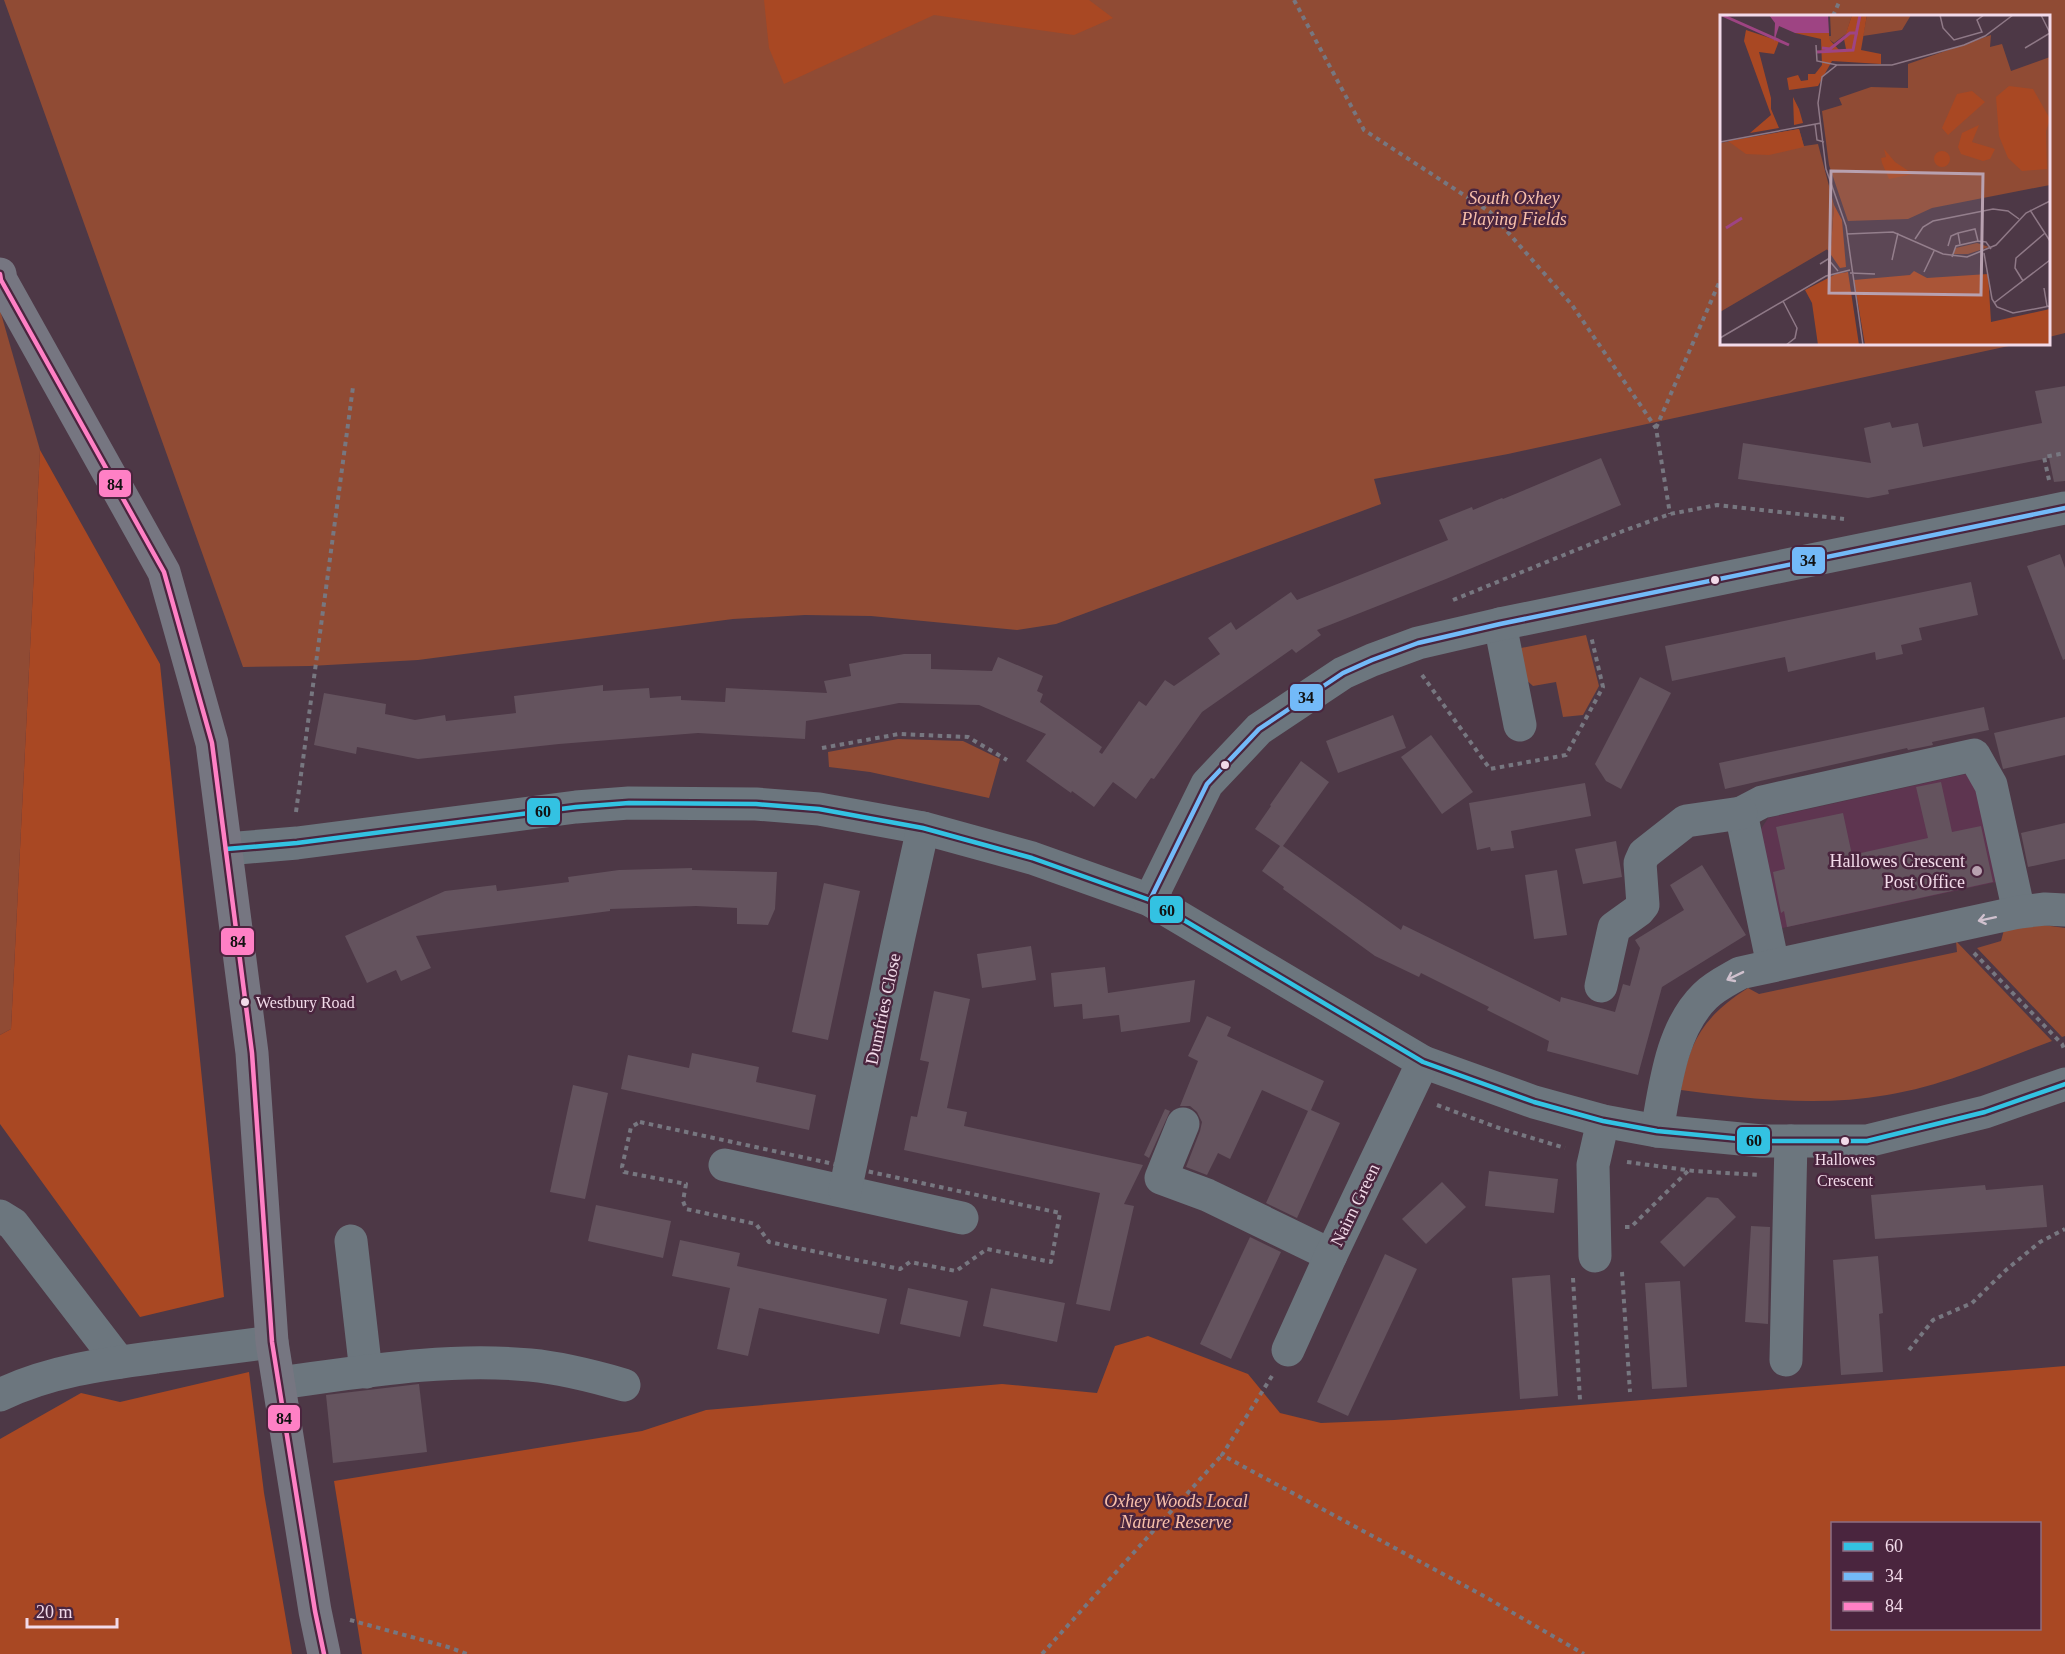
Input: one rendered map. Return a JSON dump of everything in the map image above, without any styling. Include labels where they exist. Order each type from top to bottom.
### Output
[{"type":"main road","points":[[0,274],[164,572],[212,742],[252,1053],[272,1342],[315,1611],[324,1654]]},
{"type":"street","points":[[1150,900],[1207,784],[1259,729],[1343,673],[1372,660],[1418,643],[1500,624],[2060,509]]},
{"type":"street","points":[[1500,624],[1520,725]]},
{"type":"street","points":[[1600,986],[1614,928],[1643,905],[1641,863],[1644,854],[1686,822],[1741,813],[1762,802],[1974,755],[1991,785],[2019,912]]},
{"type":"street","points":[[226,849],[297,843],[576,807],[630,803],[756,804],[819,809],[923,828],[1032,858],[1150,900],[1423,1062],[1534,1102],[1603,1121],[1657,1131],[1762,1141],[1867,1141],[1985,1112],[2065,1084]]},
{"type":"street","points":[[1741,813],[1773,965]]},
{"type":"street","name":"Dumfries Close","points":[[845,1191],[923,828]]},
{"type":"street","points":[[1657,1131],[1664,1092],[1677,1043],[1690,1016],[1704,997],[1740,973],[2019,912],[2045,909],[2065,910]]},
{"type":"street","name":"Nairn Green","points":[[1288,1350],[1423,1062]]},
{"type":"street","points":[[1595,1256],[1593,1165],[1603,1121]]},
{"type":"street","points":[[1183,1124],[1161,1178],[1207,1195],[1331,1255]]},
{"type":"street","points":[[1786,1360],[1791,1141]]},
{"type":"street","points":[[725,1165],[962,1218]]},
{"type":"street","points":[[0,1216],[13,1224],[119,1362]]},
{"type":"street","points":[[351,1241],[366,1372]]},
{"type":"street","points":[[0,1395],[19,1386],[69,1371],[119,1362],[272,1342]]},
{"type":"street","points":[[279,1383],[463,1363],[528,1365],[573,1371],[624,1385]]},
{"type":"path","points":[[1294,0],[1364,130],[1490,212],[1572,305],[1656,428],[1670,514]]},
{"type":"path","points":[[1833,15],[1840,0]]},
{"type":"path","points":[[1656,428],[1720,281]]},
{"type":"path","points":[[297,843],[295,814],[353,387]]},
{"type":"path","points":[[2060,509],[2044,457],[2065,453]]},
{"type":"path","points":[[1469,592],[1670,514],[1717,505],[1858,521],[1871,548]]},
{"type":"path","points":[[822,748],[899,734],[968,737],[1007,760]]},
{"type":"path","points":[[1955,926],[1961,940],[2062,1044],[2065,1051]]},
{"type":"path","points":[[1409,1092],[1488,1124],[1565,1148]]},
{"type":"path","points":[[1617,1160],[1688,1170],[1791,1177]]},
{"type":"path","points":[[1619,1229],[1631,1227],[1688,1170]]},
{"type":"path","points":[[1909,1350],[1933,1320],[1972,1303],[2006,1270],[2040,1242],[2065,1229]]},
{"type":"path","points":[[1042,1654],[1222,1455],[1288,1350]]},
{"type":"path","points":[[1222,1455],[1482,1595],[1584,1654]]},
{"type":"path","points":[[315,1611],[467,1654]]},
{"type":"shaded area","points":[[1966,774],[1986,790],[2006,880],[1773,930],[1756,837],[1768,818]]},
{"type":"green space","name":"South Oxhey Playing Fields","points":[[4,0],[2065,0],[2065,333],[2050,337],[2050,15],[1720,15],[1720,345],[2013,345],[1508,454],[1374,479],[1381,504],[1056,624],[1017,630],[871,616],[805,615],[733,619],[418,660],[243,667]]},
{"type":"green space","points":[[764,0],[1089,0],[1113,18],[1074,35],[934,15],[784,84],[769,48]]},
{"type":"green space","points":[[0,310],[40,450],[11,1029],[0,1035]]},
{"type":"green space","points":[[40,450],[160,664],[224,1297],[140,1317],[0,1124],[0,1035],[11,1029]]},
{"type":"green space","points":[[1586,635],[1599,686],[1583,715],[1563,717],[1556,682],[1533,686],[1524,678],[1516,649]]},
{"type":"green space","points":[[898,739],[963,741],[1000,759],[989,798],[870,772],[829,767],[828,752]]},
{"type":"green space","points":[[2043,925],[2065,928],[2065,1036],[2062,1037],[1977,948],[2001,941],[2004,930]]},
{"type":"green space","points":[[1956,941],[2052,1041],[1929,1086],[1861,1099],[1784,1100],[1681,1090],[1689,1057],[1701,1031],[1721,1008],[1748,988],[1759,994],[1957,952]]},
{"type":"green space","name":"Oxhey Woods Local Nature Reserve","points":[[1148,1336],[1248,1374],[1280,1413],[1321,1423],[1394,1420],[2065,1366],[2065,1654],[362,1654],[334,1481],[642,1431],[706,1410],[1002,1384],[1097,1393],[1115,1346]]},
{"type":"green space","points":[[249,1372],[264,1493],[292,1654],[0,1654],[0,1439],[81,1393],[120,1402]]},
{"type":"building","points":[[2065,386],[2065,481],[2054,482],[2049,458],[1888,490],[1889,494],[1868,498],[1738,479],[1743,443],[1871,463],[1864,428],[1890,422],[1892,428],[1918,423],[1923,447],[2042,423],[2035,391]]},
{"type":"building","points":[[1601,458],[1621,505],[1446,579],[1317,630],[1321,635],[1296,653],[1292,649],[1202,712],[1154,779],[1151,778],[1136,799],[1113,782],[1094,807],[1026,761],[1046,734],[979,705],[899,703],[806,721],[805,739],[698,733],[559,744],[418,759],[357,747],[356,754],[314,745],[324,693],[386,704],[385,714],[415,720],[445,715],[446,721],[516,713],[514,696],[603,685],[603,691],[649,688],[650,698],[681,696],[681,700],[725,702],[726,688],[827,693],[824,681],[851,676],[849,664],[904,654],[931,654],[931,669],[992,671],[998,657],[1043,676],[1037,691],[1043,694],[1040,702],[1102,747],[1099,752],[1102,754],[1139,701],[1146,706],[1165,680],[1174,686],[1220,654],[1208,638],[1231,622],[1236,630],[1291,592],[1297,600],[1448,540],[1439,520],[1472,507],[1473,510],[1503,499]]},
{"type":"building","points":[[2060,554],[2065,568],[2065,659],[2063,660],[2027,566]]},
{"type":"building","points":[[1971,582],[1978,615],[1919,628],[1922,640],[1901,645],[1903,654],[1876,660],[1875,652],[1788,672],[1785,657],[1672,681],[1665,646]]},
{"type":"building","points":[[1640,677],[1671,693],[1621,789],[1606,781],[1595,764]]},
{"type":"building","points":[[1984,707],[1989,730],[1932,742],[1933,745],[1908,750],[1907,748],[1725,789],[1719,763]]},
{"type":"building","points":[[1393,715],[1406,748],[1338,773],[1326,741]]},
{"type":"building","points":[[2065,717],[2065,755],[2003,769],[1994,733]]},
{"type":"building","points":[[1431,735],[1473,792],[1442,814],[1401,757]]},
{"type":"building","points":[[1301,761],[1329,782],[1283,846],[1401,930],[1403,925],[1560,1002],[1561,997],[1615,1012],[1623,984],[1630,986],[1640,948],[1635,940],[1684,910],[1670,885],[1702,865],[1746,935],[1662,987],[1638,1075],[1547,1051],[1549,1041],[1487,1010],[1489,1007],[1421,973],[1419,977],[1375,956],[1262,871],[1280,846],[1255,829]]},
{"type":"building","points":[[1941,782],[1952,832],[1981,826],[1993,882],[1787,927],[1784,911],[1781,913],[1773,872],[1785,869],[1776,827],[1843,813],[1852,855],[1928,838],[1916,787]]},
{"type":"building","points":[[1585,783],[1591,816],[1511,831],[1514,848],[1491,851],[1490,847],[1477,850],[1469,803]]},
{"type":"building","points":[[2065,823],[2065,859],[2028,867],[2021,833]]},
{"type":"building","points":[[1616,841],[1622,877],[1583,884],[1575,849]]},
{"type":"building","points":[[692,868],[692,870],[777,872],[775,909],[768,925],[737,924],[737,908],[696,906],[610,909],[610,911],[416,936],[431,968],[401,981],[396,970],[367,983],[345,936],[445,891],[496,885],[497,891],[569,882],[568,877],[619,870]]},
{"type":"building","points":[[1557,870],[1567,935],[1534,939],[1525,875]]},
{"type":"building","points":[[824,883],[860,891],[828,1040],[792,1032]]},
{"type":"building","points":[[1031,946],[1036,980],[982,988],[977,954]]},
{"type":"building","points":[[1105,967],[1108,993],[1195,980],[1190,1022],[1121,1032],[1119,1015],[1083,1019],[1082,1004],[1054,1007],[1051,973]]},
{"type":"building","points":[[934,991],[970,999],[947,1108],[967,1112],[964,1126],[1143,1165],[1124,1204],[1134,1206],[1110,1311],[1076,1304],[1100,1193],[904,1150],[911,1116],[917,1117],[929,1062],[920,1060]]},
{"type":"building","points":[[1207,1016],[1231,1027],[1227,1036],[1324,1081],[1311,1110],[1340,1123],[1297,1218],[1266,1203],[1308,1111],[1262,1090],[1230,1159],[1218,1153],[1207,1175],[1186,1167],[1202,1122],[1197,1112],[1190,1106],[1180,1106],[1198,1061],[1188,1056]]},
{"type":"building","points":[[692,1053],[759,1067],[756,1082],[816,1095],[809,1130],[621,1089],[628,1055],[689,1068]]},
{"type":"building","points":[[573,1085],[608,1093],[585,1199],[550,1192]]},
{"type":"building","points":[[1165,1109],[1170,1111],[1149,1158],[1144,1155]]},
{"type":"building","points":[[1489,1171],[1558,1179],[1554,1213],[1485,1206]]},
{"type":"building","points":[[1442,1182],[1466,1207],[1426,1244],[1402,1219]]},
{"type":"building","points":[[1985,1185],[1986,1190],[2043,1185],[2047,1227],[1875,1239],[1871,1195]]},
{"type":"building","points":[[1707,1197],[1718,1198],[1736,1217],[1684,1267],[1660,1242]]},
{"type":"building","points":[[596,1205],[671,1221],[663,1258],[588,1241]]},
{"type":"building","points":[[1751,1226],[1770,1227],[1768,1324],[1745,1322]]},
{"type":"building","points":[[1250,1237],[1281,1252],[1231,1359],[1200,1344]]},
{"type":"building","points":[[680,1240],[740,1253],[737,1266],[887,1299],[879,1334],[759,1308],[748,1356],[717,1349],[730,1288],[672,1276]]},
{"type":"building","points":[[1385,1254],[1417,1269],[1348,1416],[1317,1402]]},
{"type":"building","points":[[1878,1256],[1883,1313],[1879,1314],[1883,1372],[1841,1375],[1833,1260]]},
{"type":"building","points":[[1550,1275],[1558,1396],[1520,1399],[1512,1278]]},
{"type":"building","points":[[1680,1281],[1687,1387],[1652,1389],[1645,1283]]},
{"type":"building","points":[[908,1288],[968,1301],[960,1337],[900,1324]]},
{"type":"building","points":[[991,1288],[1065,1303],[1057,1342],[983,1326]]},
{"type":"building","points":[[419,1384],[427,1452],[333,1463],[326,1395]]},
{"type":"transit line","name":"84","points":[[0,274],[1,280],[164,572],[212,743],[252,1053],[272,1342],[315,1611],[324,1654]]},
{"type":"transit line","name":"34","points":[[1150,900],[1207,784],[1259,729],[1343,673],[1372,660],[1418,643],[1500,624],[2065,508]]},
{"type":"transit line","name":"60","points":[[226,849],[297,843],[576,807],[629,803],[756,804],[819,809],[923,828],[1032,858],[1150,900],[1423,1062],[1534,1102],[1603,1121],[1657,1131],[1762,1141],[1867,1141],[1985,1112],[2065,1084]]},
{"type":"place","name":"Hallowes Crescent Post Office","points":[[1977,871]]},
{"type":"place","name":"Westbury Road","points":[[245,1002]]},
{"type":"place","name":"Hallowes Crescent","points":[[1845,1141]]}]
